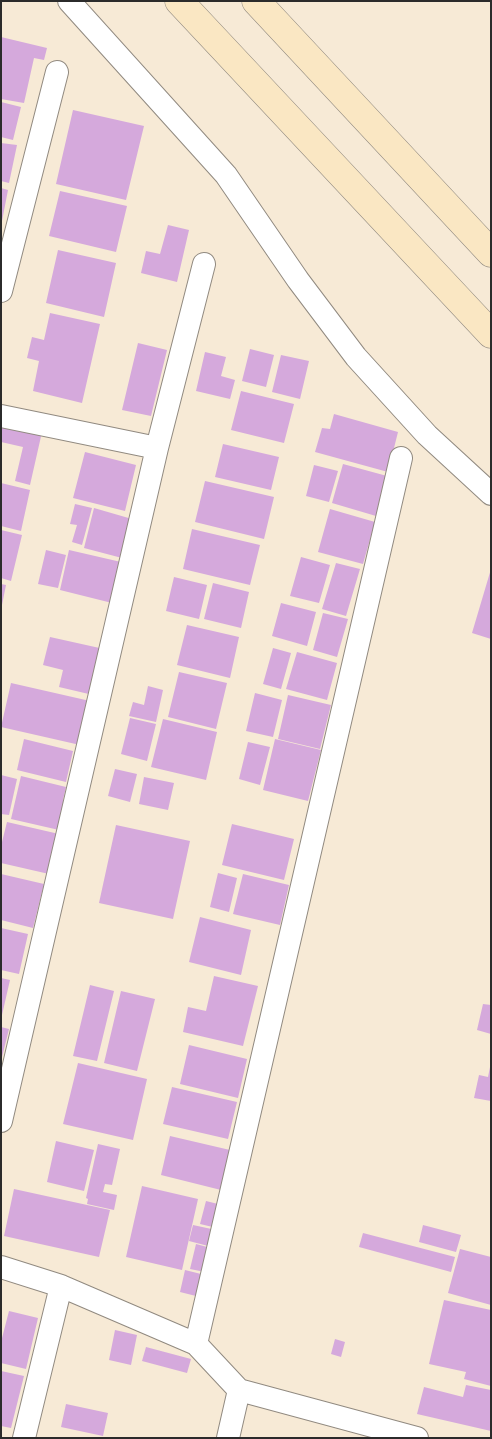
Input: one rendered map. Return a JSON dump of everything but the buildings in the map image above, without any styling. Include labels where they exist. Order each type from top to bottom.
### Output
[{"type":"main road","points":[[178,1],[491,334]]},
{"type":"main road","points":[[256,1],[491,253]]},
{"type":"street","points":[[69,1],[226,175],[298,280],[356,357],[427,435],[491,494]]},
{"type":"street","points":[[1,291],[57,72]]},
{"type":"street","points":[[1,1121],[157,448],[204,264]]},
{"type":"street","points":[[1,416],[157,448]]},
{"type":"street","points":[[196,1344],[401,458]]},
{"type":"street","points":[[1,1267],[60,1286],[196,1344],[239,1390],[416,1438]]},
{"type":"street","points":[[24,1438],[60,1286]]},
{"type":"street","points":[[228,1438],[239,1390]]}]
